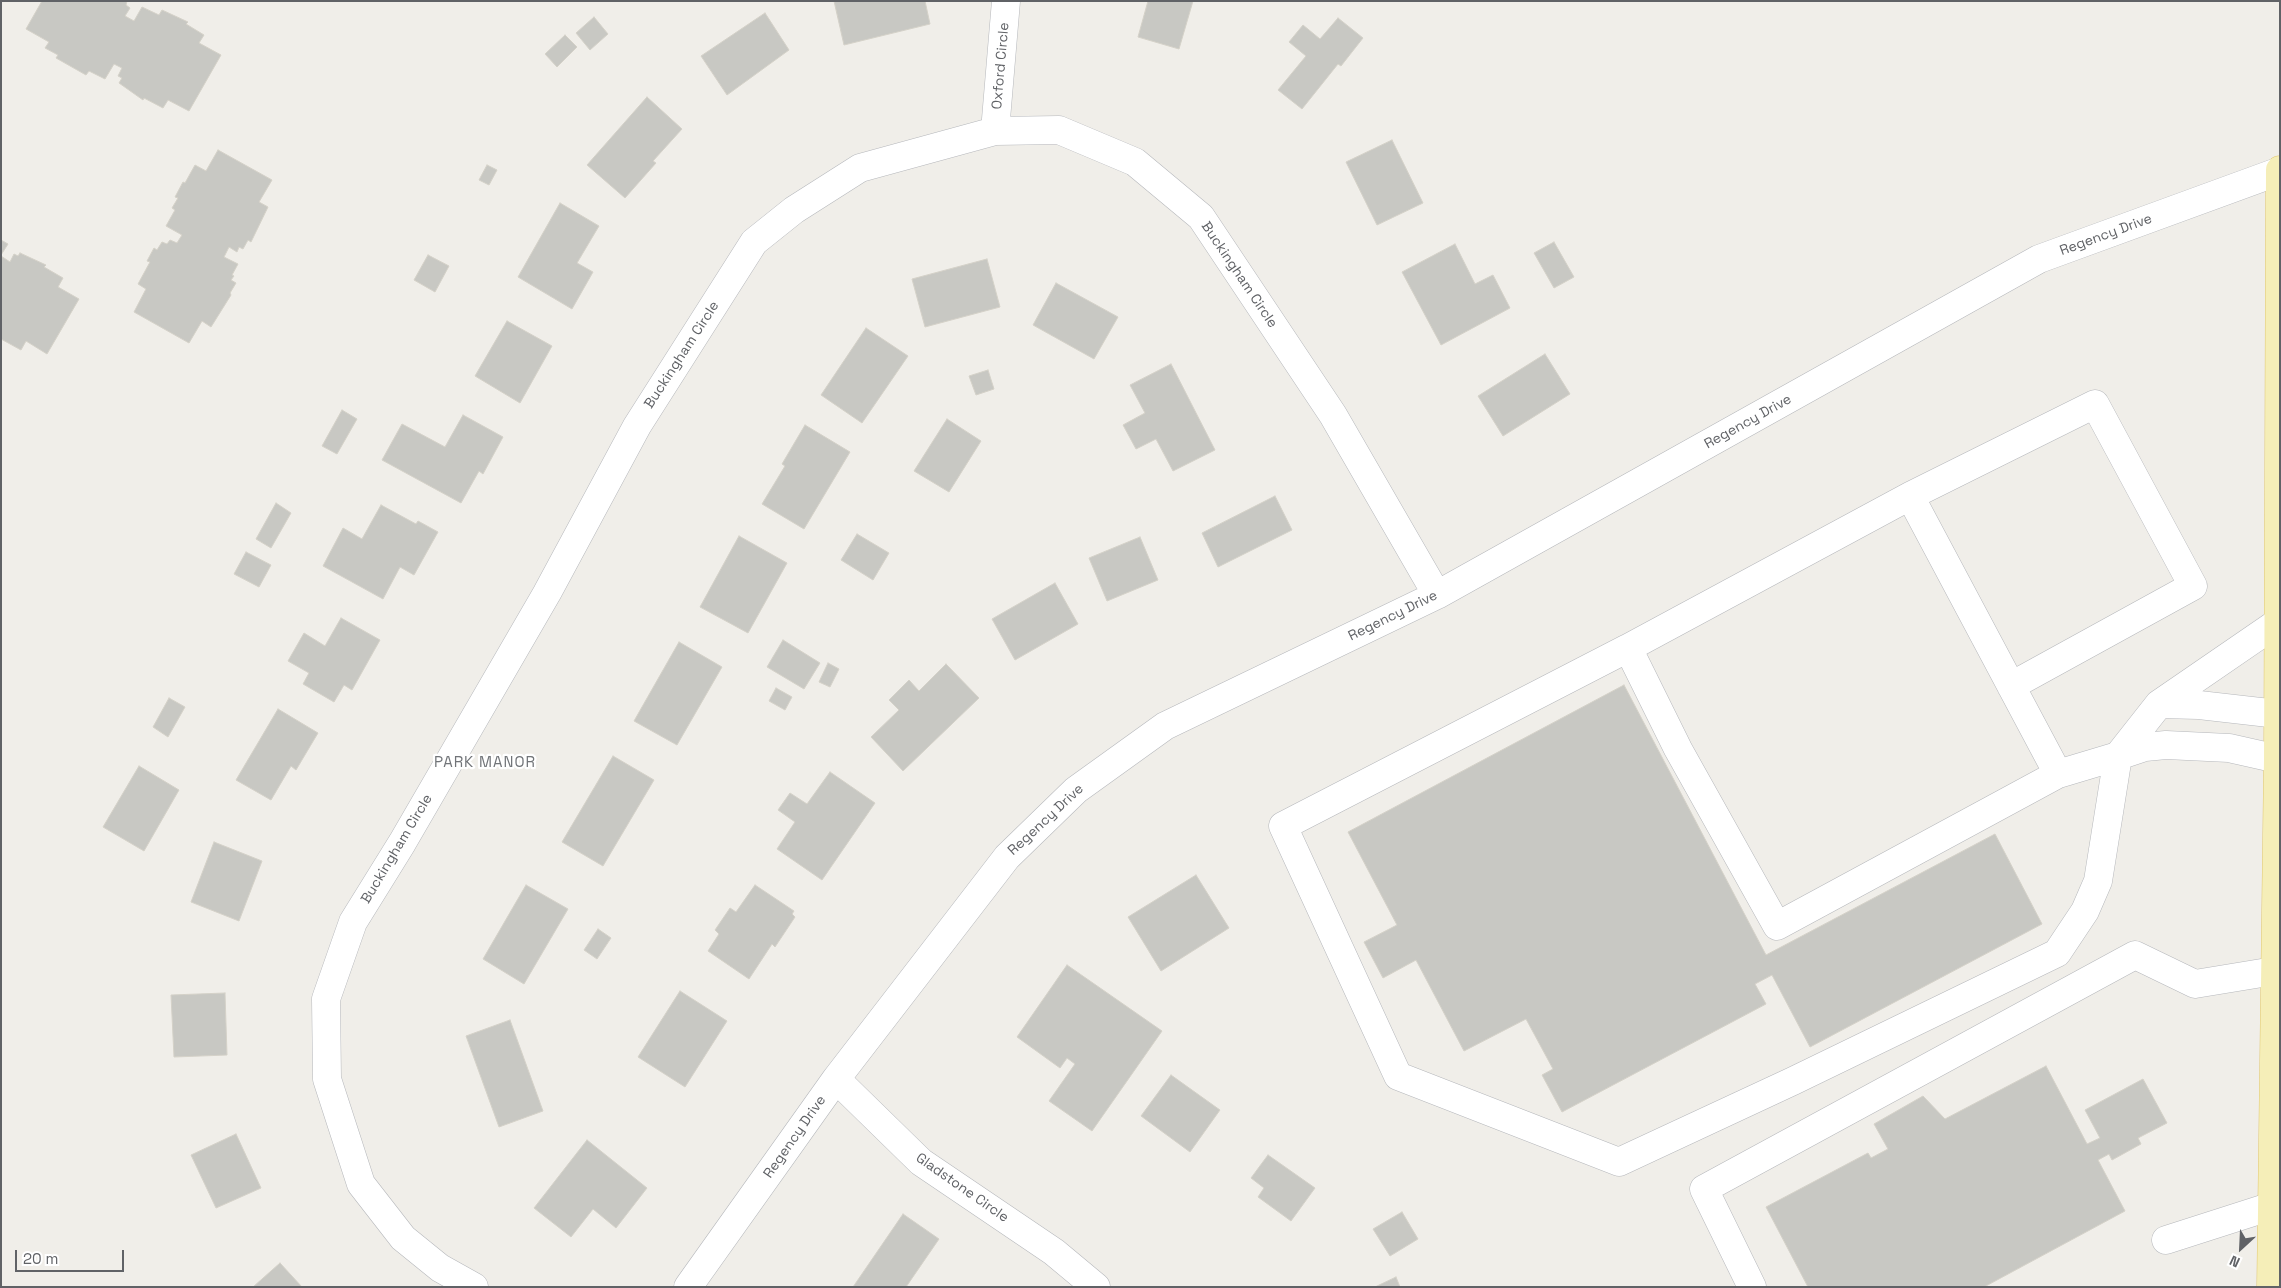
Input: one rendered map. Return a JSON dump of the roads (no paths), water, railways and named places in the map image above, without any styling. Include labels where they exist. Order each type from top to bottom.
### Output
[{"type":"main road","points":[[2271,1287],[2276,1206],[2278,970],[2277,623],[2280,170]]},
{"type":"street","name":"Oxford Circle","points":[[995,131],[1006,1]]},
{"type":"street","name":"Buckingham Circle","points":[[474,1287],[440,1268],[403,1238],[360,1184],[327,1079],[326,999],[354,922],[547,593],[637,426],[754,242],[794,210],[860,168],[995,131],[1059,130],[1135,162],[1200,217],[1333,414],[1437,595]]},
{"type":"street","name":"Regency Drive","points":[[688,1287],[836,1079],[1007,857],[1076,790],[1165,726],[1437,595],[2038,259],[2280,170]]},
{"type":"street","points":[[2011,686],[2193,586],[2096,404],[1910,496],[1628,648],[1283,826],[1398,1076],[1619,1162],[1793,1081],[2057,953],[2085,911],[2098,881],[2118,756],[2159,704],[2277,623]]},
{"type":"street","points":[[1910,496],[2058,774]]},
{"type":"street","points":[[1628,648],[1678,749],[1778,926],[2058,774],[2145,747],[2183,744],[2229,748],[2278,759]]},
{"type":"street","points":[[2159,704],[2199,705],[2278,714]]},
{"type":"street","points":[[1752,1287],[1704,1189],[2135,955],[2195,984],[2278,970]]},
{"type":"street","name":"Gladstone Circle","points":[[836,1079],[921,1162],[1054,1252],[1096,1287]]},
{"type":"street","points":[[2166,1240],[2276,1206]]},
{"type":"district","name":"PARK MANOR","points":[[485,763]]}]
